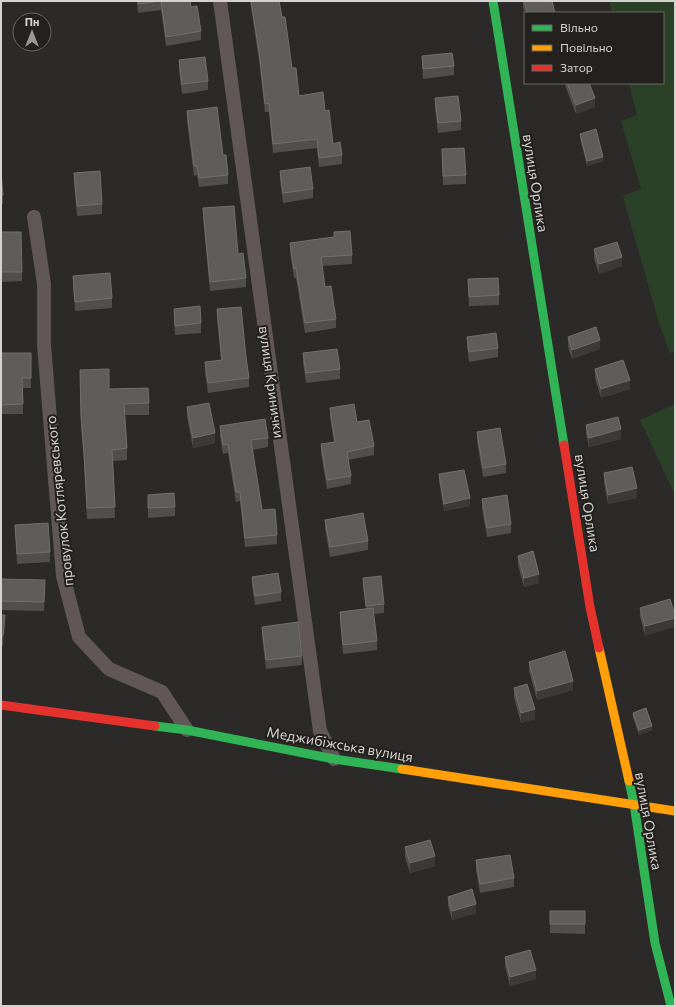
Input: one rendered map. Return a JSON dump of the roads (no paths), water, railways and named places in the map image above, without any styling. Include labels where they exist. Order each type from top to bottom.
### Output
[{"type":"street","name":"вулиця Кринички","points":[[220,1],[320,732],[334,759]]},
{"type":"street","name":"вулиця Орлика","points":[[493,1],[590,607],[634,804],[655,943],[671,1006]]},
{"type":"street","name":"провулок Котляревського","points":[[34,217],[44,284],[44,345],[63,576],[79,638],[109,668],[162,692],[187,730]]},
{"type":"street","name":"Меджибіжська вулиця","points":[[1,705],[187,730],[334,759],[675,811]]}]
